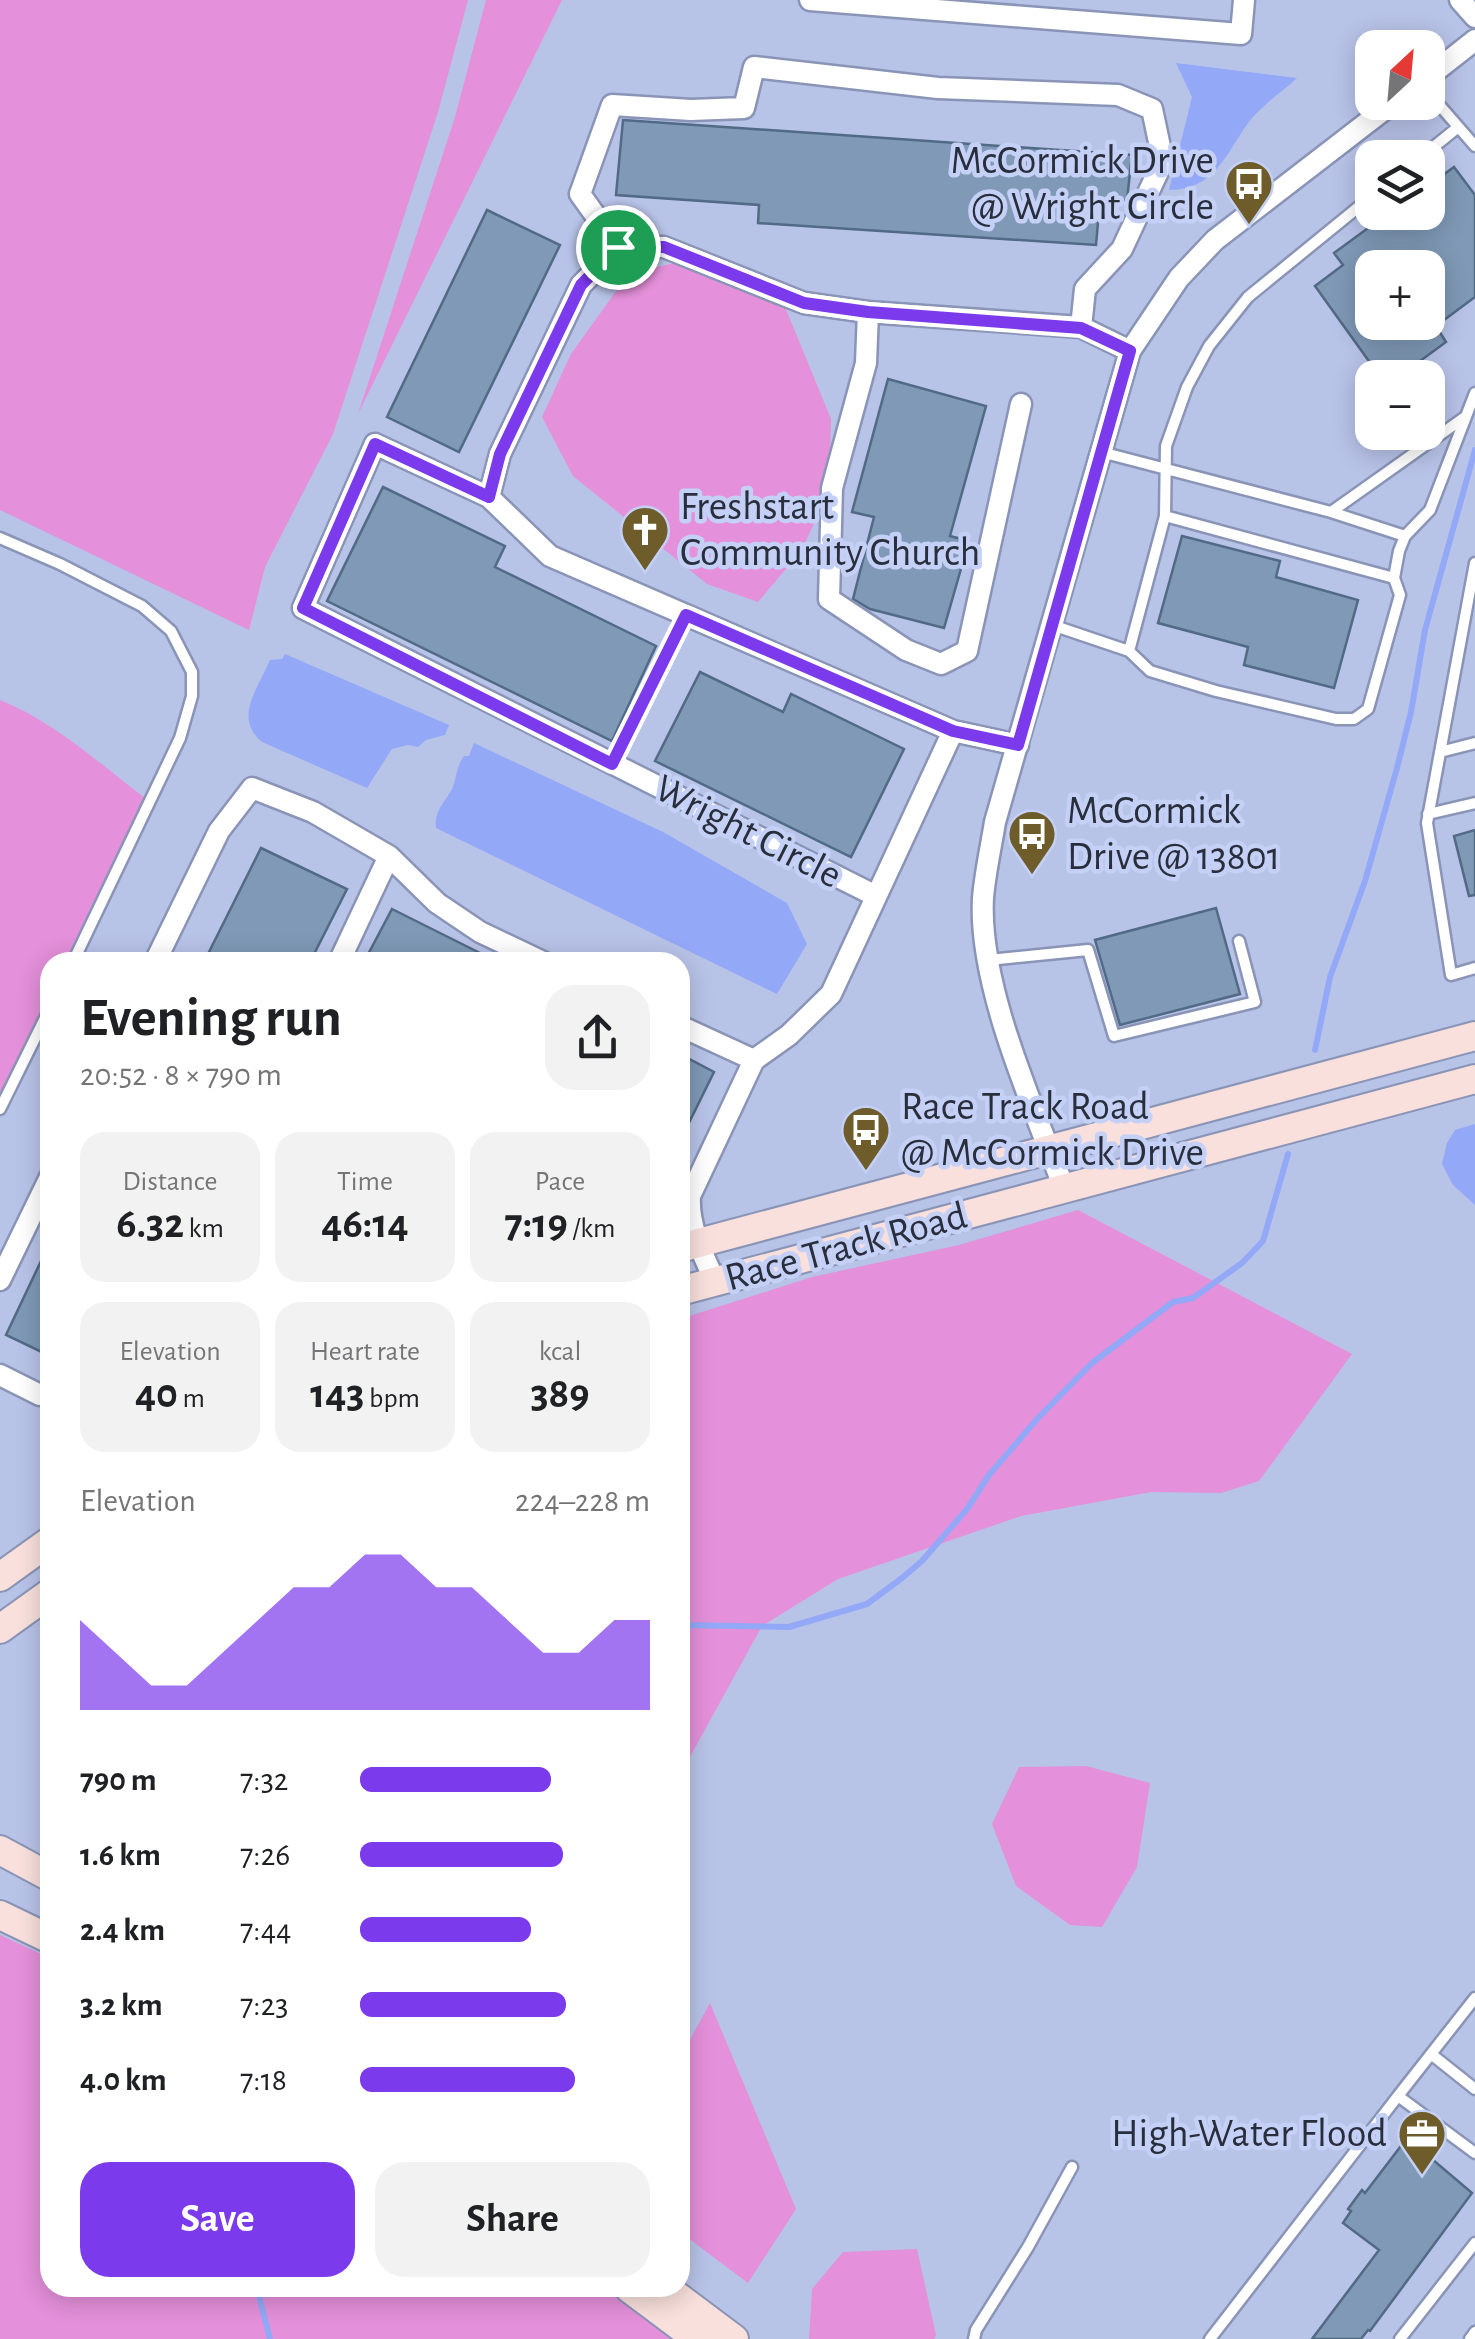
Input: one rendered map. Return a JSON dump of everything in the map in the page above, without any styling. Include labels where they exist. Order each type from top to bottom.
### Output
[{"type":"main road","name":"Race Track Road","points":[[690,1245],[1475,1036]]},
{"type":"main road","name":"Race Track Road","points":[[690,1288],[1475,1079]]},
{"type":"main road","points":[[0,1577],[40,1549]]},
{"type":"main road","points":[[0,1630],[40,1600]]},
{"type":"main road","points":[[0,1850],[40,1872]]},
{"type":"main road","points":[[0,1868],[40,1888]]},
{"type":"main road","points":[[0,1915],[40,1934]]},
{"type":"main road","points":[[641,2297],[698,2339]]},
{"type":"main road","points":[[678,2297],[734,2339]]},
{"type":"street","points":[[810,0],[982,7],[1241,34],[1244,0]]},
{"type":"street","points":[[1460,0],[1475,17]]},
{"type":"street","points":[[1445,64],[1475,40]]},
{"type":"street","points":[[618,247],[580,194],[612,105],[690,110],[744,108],[754,67],[938,88],[1118,95],[1152,109],[1163,161],[1122,249],[1085,289],[1081,328]]},
{"type":"street","points":[[1064,1188],[993,991],[983,899],[995,822],[1051,625],[1130,351],[1178,278],[1215,240],[1371,120]]},
{"type":"street","points":[[489,497],[500,454],[581,285],[618,247],[664,247],[804,303],[868,312],[1081,328],[1130,351]]},
{"type":"street","points":[[868,312],[866,362],[832,488],[829,600],[906,650],[941,664],[966,651],[1022,404]]},
{"type":"street","name":"Wright Circle","points":[[876,896],[303,608],[375,444],[489,497],[550,556],[953,731],[1018,745]]},
{"type":"street","name":"Wright Circle","points":[[754,1060],[789,1035],[831,994],[953,731]]},
{"type":"street","points":[[160,952],[219,831],[252,788],[313,812],[389,856],[438,903],[480,932],[523,952]]},
{"type":"street","points":[[345,952],[389,856]]},
{"type":"street","points":[[690,1031],[754,1060],[690,1184]]},
{"type":"street","points":[[0,1280],[40,1198]]},
{"type":"street","points":[[690,1246],[715,1282]]},
{"type":"street","points":[[0,1375],[40,1395]]},
{"type":"lane","points":[[1445,113],[1475,146]]},
{"type":"lane","points":[[1442,140],[1457,128]]},
{"type":"lane","points":[[1129,651],[1166,516],[1166,446],[1187,387],[1230,316],[1355,210]]},
{"type":"lane","points":[[1051,625],[1129,651],[1150,671],[1336,720],[1354,718],[1368,709],[1377,678],[1400,595],[1394,578],[1406,536],[1430,510],[1475,393]]},
{"type":"lane","points":[[1331,512],[1466,416]]},
{"type":"lane","points":[[1101,452],[1331,512],[1406,536]]},
{"type":"lane","points":[[1166,516],[1394,578]]},
{"type":"lane","points":[[0,538],[142,606],[171,631],[192,672],[192,696],[180,738],[79,952]]},
{"type":"lane","points":[[1475,563],[1426,823],[1451,975],[1475,968]]},
{"type":"lane","points":[[612,764],[686,615]]},
{"type":"lane","points":[[1440,752],[1475,743]]},
{"type":"lane","points":[[1428,814],[1475,803]]},
{"type":"lane","points":[[988,960],[1088,950],[1114,1036],[1255,1002],[1239,941]]},
{"type":"lane","points":[[0,1109],[40,1028]]},
{"type":"lane","points":[[1210,2339],[1475,1998]]},
{"type":"lane","points":[[1431,2054],[1475,2089]]},
{"type":"lane","points":[[1398,2096],[1475,2153]]},
{"type":"lane","points":[[974,2339],[1072,2167]]},
{"type":"lane","points":[[1400,2339],[1475,2243]]},
{"type":"lane","points":[[1470,2339],[1475,2332]]},
{"type":"shaded area","points":[[0,0],[468,0],[438,112],[333,434],[265,567],[249,630],[0,510]]},
{"type":"shaded area","points":[[486,0],[562,0],[358,414],[455,117]]},
{"type":"shaded area","points":[[675,263],[785,307],[831,419],[830,459],[822,486],[821,509],[801,551],[758,602],[707,584],[573,476],[542,417],[571,354],[629,273]]},
{"type":"shaded area","points":[[0,700],[57,731],[145,798],[72,952],[40,952],[40,1020],[0,1105]]},
{"type":"shaded area","points":[[1078,1210],[1352,1354],[1259,1481],[1221,1493],[1151,1492],[1021,1516],[838,1579],[762,1626],[690,1757],[690,1316],[812,1277],[959,1245]]},
{"type":"shaded area","points":[[1086,1766],[1150,1783],[1137,1867],[1102,1927],[1070,1925],[1016,1886],[992,1824],[1019,1767]]},
{"type":"shaded area","points":[[0,1935],[40,1953],[40,2297],[621,2297],[679,2339],[0,2339]]},
{"type":"shaded area","points":[[710,2003],[796,2209],[748,2283],[690,2240],[690,2040]]},
{"type":"shaded area","points":[[917,2249],[934,2339],[809,2339],[812,2289],[843,2252]]},
{"type":"water","points":[[1176,63],[1297,78],[1254,116],[1208,177],[1198,184],[1169,190],[1192,97]]},
{"type":"water","points":[[285,654],[449,725],[445,735],[426,740],[418,747],[392,749],[367,788],[262,742],[249,723],[251,702],[270,660],[282,659]]},
{"type":"water","points":[[474,743],[663,832],[787,903],[807,944],[777,994],[436,828],[438,812],[452,789],[461,760],[469,756]]},
{"type":"water","points":[[1475,1124],[1475,1205],[1453,1185],[1442,1164],[1455,1130]]},
{"type":"building","points":[[623,120],[1132,155],[1127,200],[1100,200],[1096,245],[758,223],[759,205],[616,195]]},
{"type":"building","points":[[1454,167],[1475,195],[1475,297],[1445,319],[1445,250],[1355,250],[1355,340],[1445,340],[1422,360],[1368,360],[1315,286],[1343,265],[1334,253],[1365,230],[1445,230],[1445,174]]},
{"type":"building","points":[[487,210],[560,245],[459,452],[387,417]]},
{"type":"building","points":[[888,379],[986,406],[950,536],[969,541],[944,628],[870,609],[853,599],[874,517],[852,512]]},
{"type":"building","points":[[383,487],[505,546],[495,567],[656,646],[612,741],[327,601]]},
{"type":"building","points":[[1182,536],[1280,561],[1276,577],[1358,600],[1334,688],[1244,665],[1248,647],[1158,623]]},
{"type":"building","points":[[700,672],[783,712],[791,694],[904,749],[851,857],[655,761]]},
{"type":"building","points":[[1475,830],[1475,895],[1469,896],[1454,836]]},
{"type":"building","points":[[261,848],[347,889],[315,952],[209,952]]},
{"type":"building","points":[[1216,908],[1240,994],[1120,1025],[1095,940]]},
{"type":"building","points":[[392,909],[478,952],[369,952]]},
{"type":"building","points":[[690,1059],[714,1072],[690,1121]]},
{"type":"building","points":[[40,1263],[40,1351],[6,1335]]},
{"type":"building","points":[[1404,2142],[1432,2159],[1472,2193],[1370,2331],[1361,2339],[1312,2339],[1379,2250],[1343,2223],[1362,2190],[1365,2193]]},
{"type":"waterway","points":[[1315,1050],[1330,977],[1365,881],[1397,768],[1425,630],[1475,450]]},
{"type":"waterway","points":[[690,1625],[789,1627],[867,1604],[902,1578],[967,1509],[989,1475],[1038,1418],[1092,1363],[1173,1302],[1193,1298],[1242,1263],[1263,1241],[1288,1154]]},
{"type":"waterway","points":[[259,2297],[270,2339]]},
{"type":"place","name":"McCormick Drive @ Wright Circle","points":[[1249,226]]},
{"type":"place","name":"Freshstart Community Church","points":[[645,572]]},
{"type":"place","name":"McCormick Drive @ 13801","points":[[1032,876]]},
{"type":"place","name":"Race Track Road @ McCormick Drive","points":[[866,1172]]},
{"type":"place","name":"High-Water Flood","points":[[1422,2176]]},
{"type":"route","points":[[618,247],[664,247],[804,303],[868,312],[1081,328],[1130,351],[1018,745],[953,731],[686,615],[612,764],[303,608],[375,444],[489,497],[500,454],[581,285],[618,247]]}]
